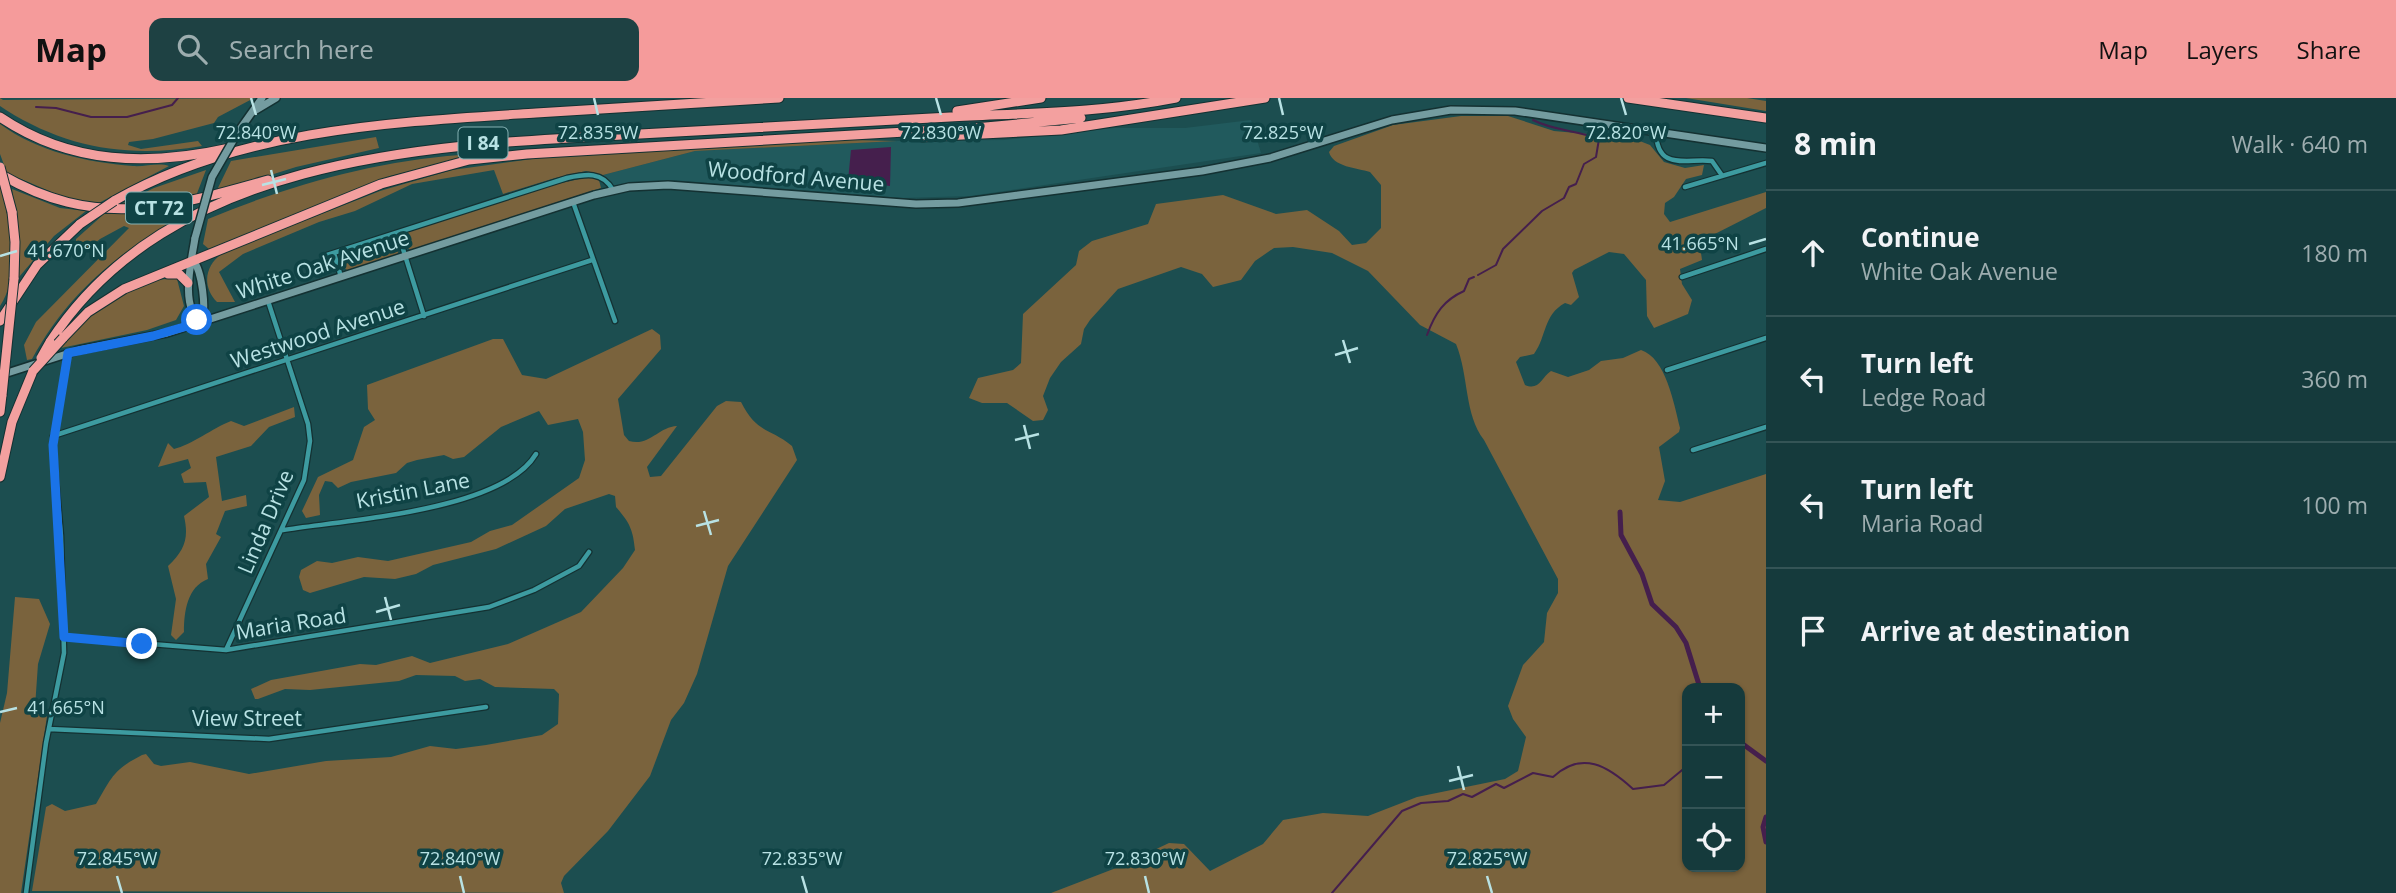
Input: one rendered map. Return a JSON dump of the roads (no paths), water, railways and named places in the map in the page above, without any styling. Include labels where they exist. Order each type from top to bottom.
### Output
[{"type":"highway","name":"I 84","points":[[0,321],[37,265],[80,224],[114,201],[208,161],[305,138],[467,118],[779,98]]},
{"type":"highway","points":[[862,122],[1041,98]]},
{"type":"highway","name":"I 84","points":[[0,477],[10,429],[33,372],[50,342],[94,287],[156,238],[237,197],[320,170],[395,154],[476,144],[862,122],[1059,114],[1176,98]]},
{"type":"highway","points":[[865,135],[942,137],[1043,132],[1265,98]]},
{"type":"highway","points":[[1628,98],[1766,118]]},
{"type":"highway","points":[[1667,98],[1726,108],[1753,116]]},
{"type":"highway","points":[[33,372],[63,338],[101,302],[149,278],[381,184],[457,162],[514,155],[865,135],[1065,120],[1152,103]]},
{"type":"highway","name":"CT 72","points":[[0,117],[53,145],[121,160],[174,159],[254,143],[305,138]]},
{"type":"highway","points":[[0,167],[12,212],[14,279],[0,412]]},
{"type":"highway","name":"CT 72","points":[[0,174],[58,200],[96,208],[134,210],[180,204],[277,177],[320,170]]},
{"type":"highway","points":[[149,278],[175,273],[188,283]]},
{"type":"street","points":[[193,260],[199,269],[204,311],[201,322],[193,314],[188,283],[195,238],[212,177],[262,98]]},
{"type":"street","points":[[256,110],[276,98]]},
{"type":"street","name":"Woodford Avenue","points":[[613,190],[668,184],[935,204],[1039,193],[1270,158],[1392,120],[1451,110],[1515,111],[1766,148]]},
{"type":"street","points":[[1656,132],[1657,145],[1668,158],[1684,163],[1712,161],[1721,174]]},
{"type":"street","points":[[1685,187],[1721,174],[1766,163]]},
{"type":"street","points":[[324,257],[575,177],[595,175],[605,180],[613,190]]},
{"type":"street","name":"White Oak Avenue","points":[[0,375],[68,353],[153,336],[201,322],[613,190]]},
{"type":"street","points":[[573,202],[615,321]]},
{"type":"street","points":[[398,233],[424,316]]},
{"type":"street","points":[[1682,277],[1766,249]]},
{"type":"street","points":[[334,253],[341,278]]},
{"type":"street","name":"Westwood Avenue","points":[[53,436],[592,260]]},
{"type":"street","name":"Linda Drive","points":[[226,650],[304,480],[310,441],[289,360],[268,301]]},
{"type":"street","points":[[1667,370],[1766,338]]},
{"type":"street","points":[[26,893],[49,729],[61,676],[64,637],[53,436],[68,353]]},
{"type":"street","points":[[1693,450],[1766,427]]},
{"type":"street","name":"Kristin Lane","points":[[282,530],[466,500],[486,492],[529,465],[536,454]]},
{"type":"street","name":"Maria Road","points":[[64,637],[226,650],[489,607],[523,595],[579,566],[589,552]]},
{"type":"street","name":"View Street","points":[[49,729],[269,739],[486,707]]},
{"type":"waterway","points":[[36,107],[56,108],[91,117],[127,117],[172,105],[178,98]]},
{"type":"waterway","points":[[1478,275],[1496,265],[1503,249],[1542,211],[1564,198],[1569,187],[1576,184],[1584,164],[1596,157],[1599,139],[1533,120]]},
{"type":"waterway","points":[[1427,335],[1441,308],[1464,291],[1469,279],[1474,277]]},
{"type":"waterway","points":[[1620,512],[1621,535],[1642,574],[1652,604],[1676,627],[1686,643],[1698,683]]},
{"type":"waterway","points":[[1745,746],[1766,761]]},
{"type":"waterway","points":[[1332,893],[1402,811],[1421,803],[1448,801],[1463,794],[1472,797],[1496,784],[1504,788],[1533,773],[1553,777],[1574,764],[1594,764],[1604,768],[1633,789],[1664,785],[1682,770]]},
{"type":"waterway","points":[[1766,817],[1763,827],[1766,842]]}]
